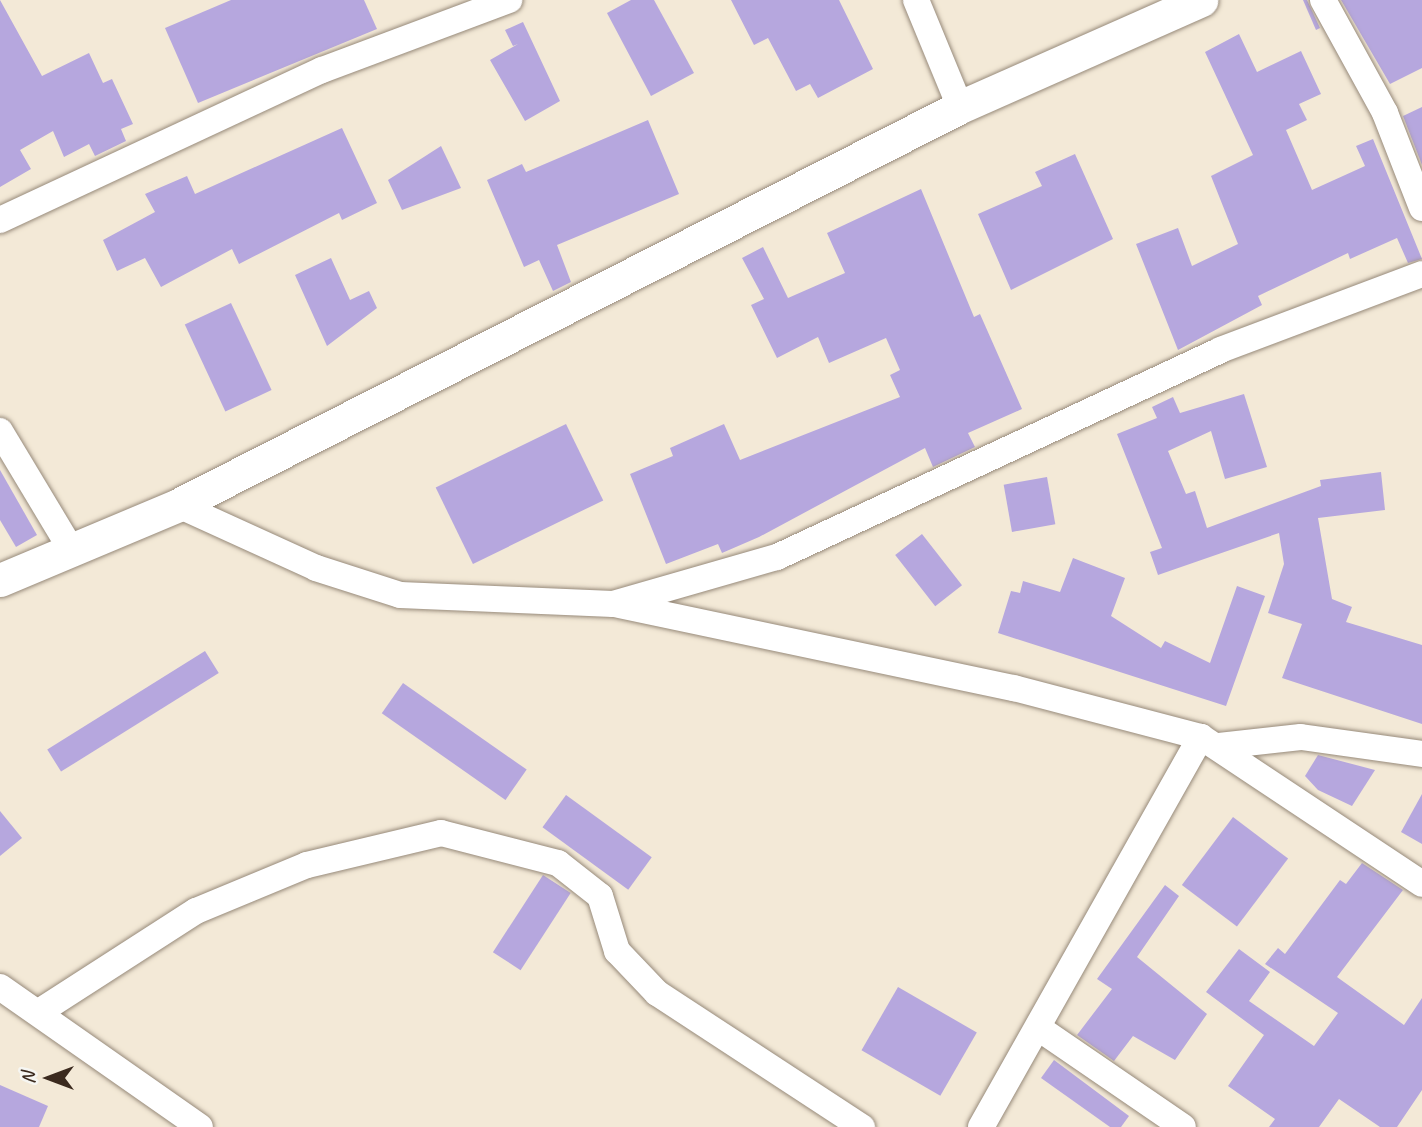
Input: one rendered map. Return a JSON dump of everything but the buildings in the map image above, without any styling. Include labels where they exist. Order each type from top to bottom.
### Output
[{"type":"main road","points":[[0,580],[178,505],[960,107],[1201,0]]},
{"type":"street","points":[[0,220],[322,70],[509,0]]},
{"type":"street","points":[[916,0],[960,107]]},
{"type":"street","points":[[1323,0],[1385,113],[1422,208]]},
{"type":"street","points":[[612,604],[777,558],[1220,350],[1422,274]]},
{"type":"street","points":[[0,431],[71,549]]},
{"type":"street","points":[[178,505],[316,568],[400,595],[612,604],[1014,688],[1210,741],[1301,737],[1422,754]]},
{"type":"street","points":[[1210,741],[1422,884]]},
{"type":"street","points":[[981,1127],[1210,741]]},
{"type":"street","points":[[39,1012],[196,911],[307,865],[441,833],[558,863],[600,896],[617,951],[657,993],[862,1127]]},
{"type":"street","points":[[0,987],[200,1127]]},
{"type":"street","points":[[1040,1029],[1183,1127]]}]
